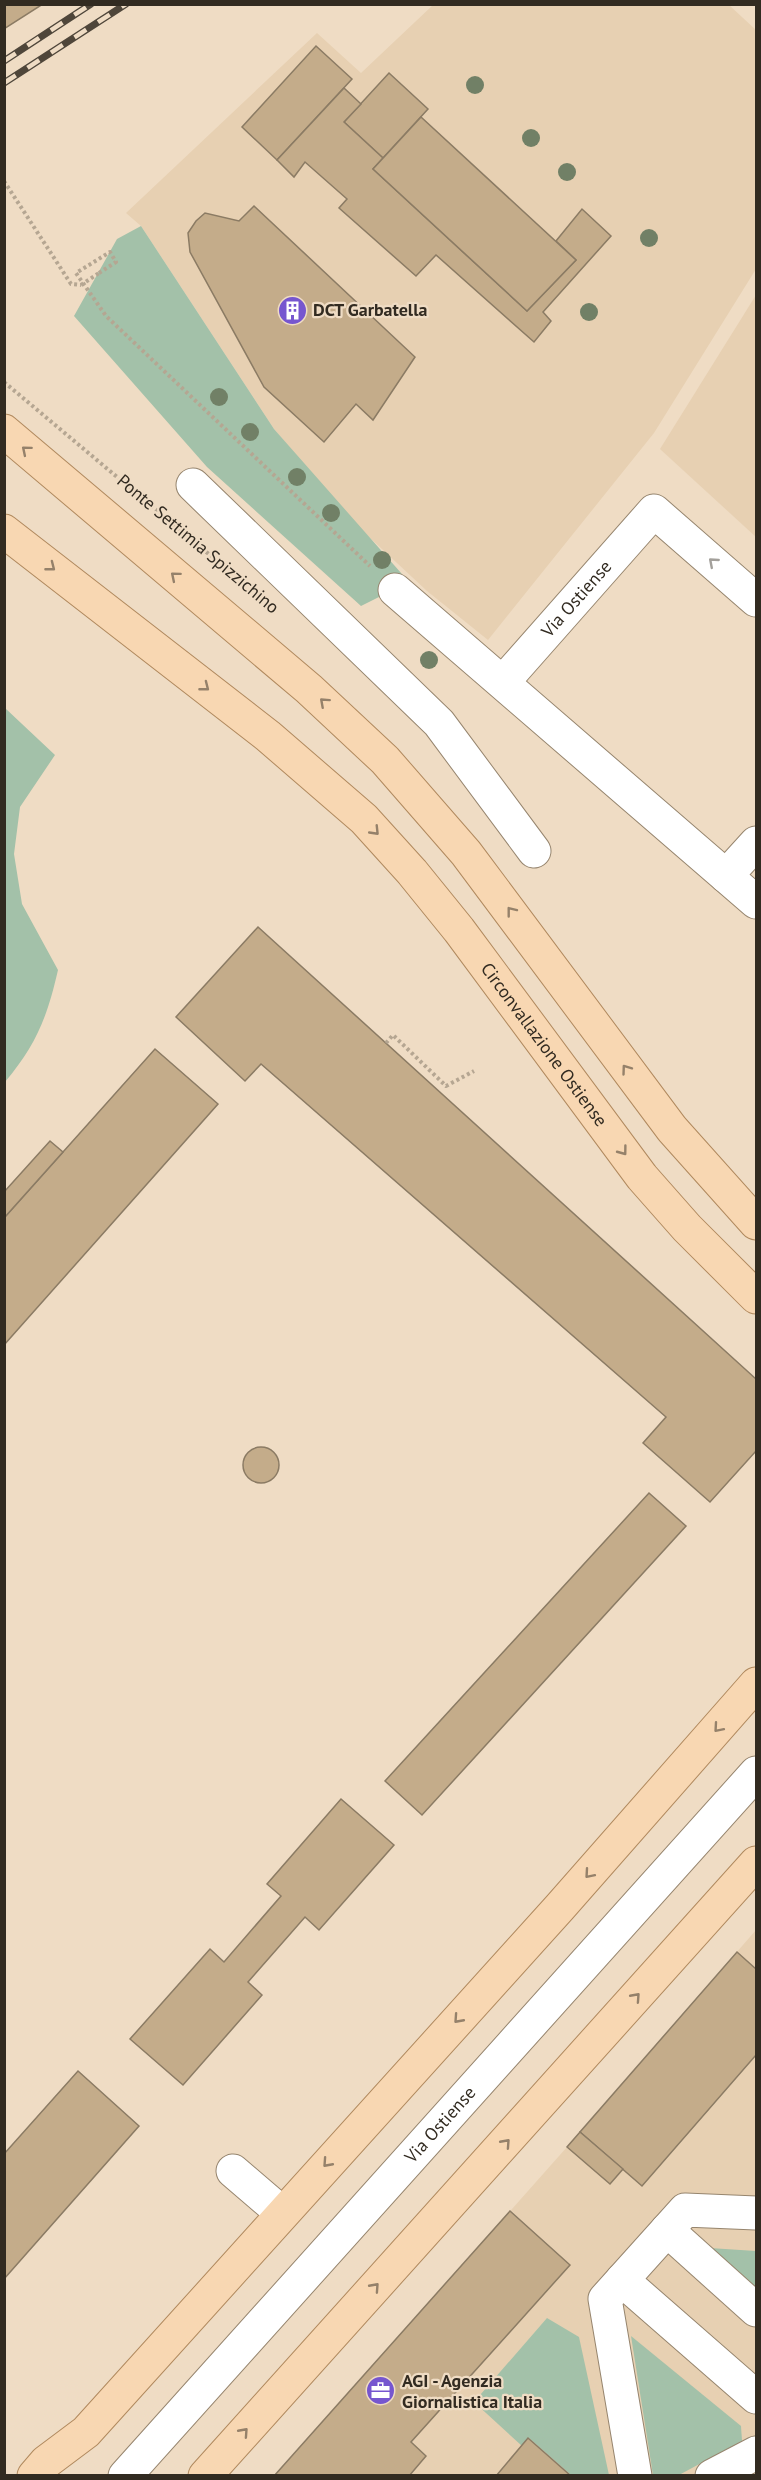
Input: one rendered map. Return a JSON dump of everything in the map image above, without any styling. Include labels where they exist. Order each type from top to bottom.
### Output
[{"type":"main road","points":[[4,431],[367,741],[447,828],[653,1105],[716,1180],[756,1223]]},
{"type":"main road","name":"Circonvallazione Ostiense","points":[[4,531],[268,736],[333,790],[389,845],[452,922],[649,1185],[702,1244],[756,1297]]},
{"type":"main road","points":[[34,2475],[46,2462],[86,2433],[560,1907],[756,1684]]},
{"type":"main road","points":[[205,2475],[756,1863]]},
{"type":"lane","points":[[193,485],[439,723],[534,851]]},
{"type":"lane","name":"Via Ostiense","points":[[503,682],[654,511],[756,600]]},
{"type":"lane","points":[[395,590],[756,902]]},
{"type":"lane","points":[[726,876],[756,843]]},
{"type":"lane","name":"Via Ostiense","points":[[124,2475],[756,1773]]},
{"type":"lane","points":[[233,2171],[282,2213]]},
{"type":"lane","points":[[634,2475],[605,2299],[685,2210],[756,2213]]},
{"type":"lane","points":[[668,2230],[756,2310]]},
{"type":"lane","points":[[622,2280],[756,2397]]},
{"type":"lane","points":[[712,2475],[756,2453]]},
{"type":"path","points":[[4,181],[71,284],[81,285],[116,262],[110,252],[76,273],[106,316],[395,590]]},
{"type":"path","name":"Ponte Settimia Spizzichino","points":[[4,382],[220,563]]},
{"type":"path","points":[[386,1043],[393,1035],[446,1086],[474,1071]]},
{"type":"shaded area","points":[[433,5],[729,5],[756,30],[756,269],[654,433],[488,640],[427,591],[353,522],[274,429],[141,226],[126,213],[317,33],[361,73]]},
{"type":"shaded area","points":[[756,295],[756,537],[660,449]]},
{"type":"shaded area","points":[[756,1930],[756,2475],[275,2476],[567,2147]]},
{"type":"green space","points":[[141,226],[274,429],[409,582],[361,606],[207,467],[74,316],[117,239]]},
{"type":"green space","points":[[5,708],[55,755],[20,807],[14,854],[22,904],[58,970],[39,1030],[25,1056],[5,1082]]},
{"type":"green space","points":[[694,2247],[756,2251],[756,2303]]},
{"type":"green space","points":[[547,2318],[579,2337],[609,2475],[571,2475],[529,2438],[522,2446],[474,2402]]},
{"type":"green space","points":[[631,2336],[741,2426],[742,2441],[679,2475],[653,2475]]},
{"type":"building","points":[[4,4],[43,4],[4,29]]},
{"type":"building","points":[[316,46],[352,79],[277,160],[242,127]]},
{"type":"building","points":[[389,73],[428,109],[383,158],[344,122]]},
{"type":"building","points":[[344,88],[361,104],[344,122],[383,158],[373,169],[527,311],[576,260],[556,241],[582,209],[611,236],[543,312],[551,321],[534,342],[436,255],[416,276],[339,208],[347,199],[305,162],[294,177],[277,160]]},
{"type":"building","points":[[421,117],[576,260],[527,311],[373,169]]},
{"type":"building","name":"DCT Garbatella","points":[[254,206],[415,357],[373,420],[356,404],[324,442],[264,387],[190,252],[188,233],[205,213],[239,221]]},
{"type":"building","points":[[258,927],[756,1379],[756,1451],[710,1502],[643,1443],[666,1417],[261,1064],[245,1081],[176,1017]]},
{"type":"building","points":[[155,1049],[218,1104],[4,1345],[4,1218]]},
{"type":"building","points":[[50,1141],[63,1152],[4,1218],[4,1192]]},
{"type":"building","points":[[261,1447],[274,1452],[279,1465],[274,1478],[261,1483],[248,1478],[243,1465],[248,1452]]},
{"type":"building","points":[[649,1493],[686,1526],[422,1815],[385,1781]]},
{"type":"building","points":[[341,1799],[394,1845],[319,1930],[305,1917],[248,1982],[262,1995],[183,2085],[130,2039],[210,1949],[224,1962],[281,1896],[267,1884]]},
{"type":"building","points":[[737,1952],[756,1969],[756,2055],[642,2186],[580,2132]]},
{"type":"building","points":[[78,2071],[139,2126],[4,2279],[4,2154]]},
{"type":"building","points":[[580,2132],[623,2169],[610,2184],[567,2147]]},
{"type":"building","points":[[510,2211],[570,2265],[411,2442],[426,2456],[409,2476],[274,2476]]},
{"type":"building","points":[[528,2438],[571,2476],[496,2476]]},
{"type":"railway","points":[[4,61],[91,4]]},
{"type":"railway","points":[[4,83],[126,4]]},
{"type":"place","name":"DCT Garbatella","points":[[292,310]]},
{"type":"place","name":"AGI - Agenzia Giornalistica Italia","points":[[381,2391]]}]
